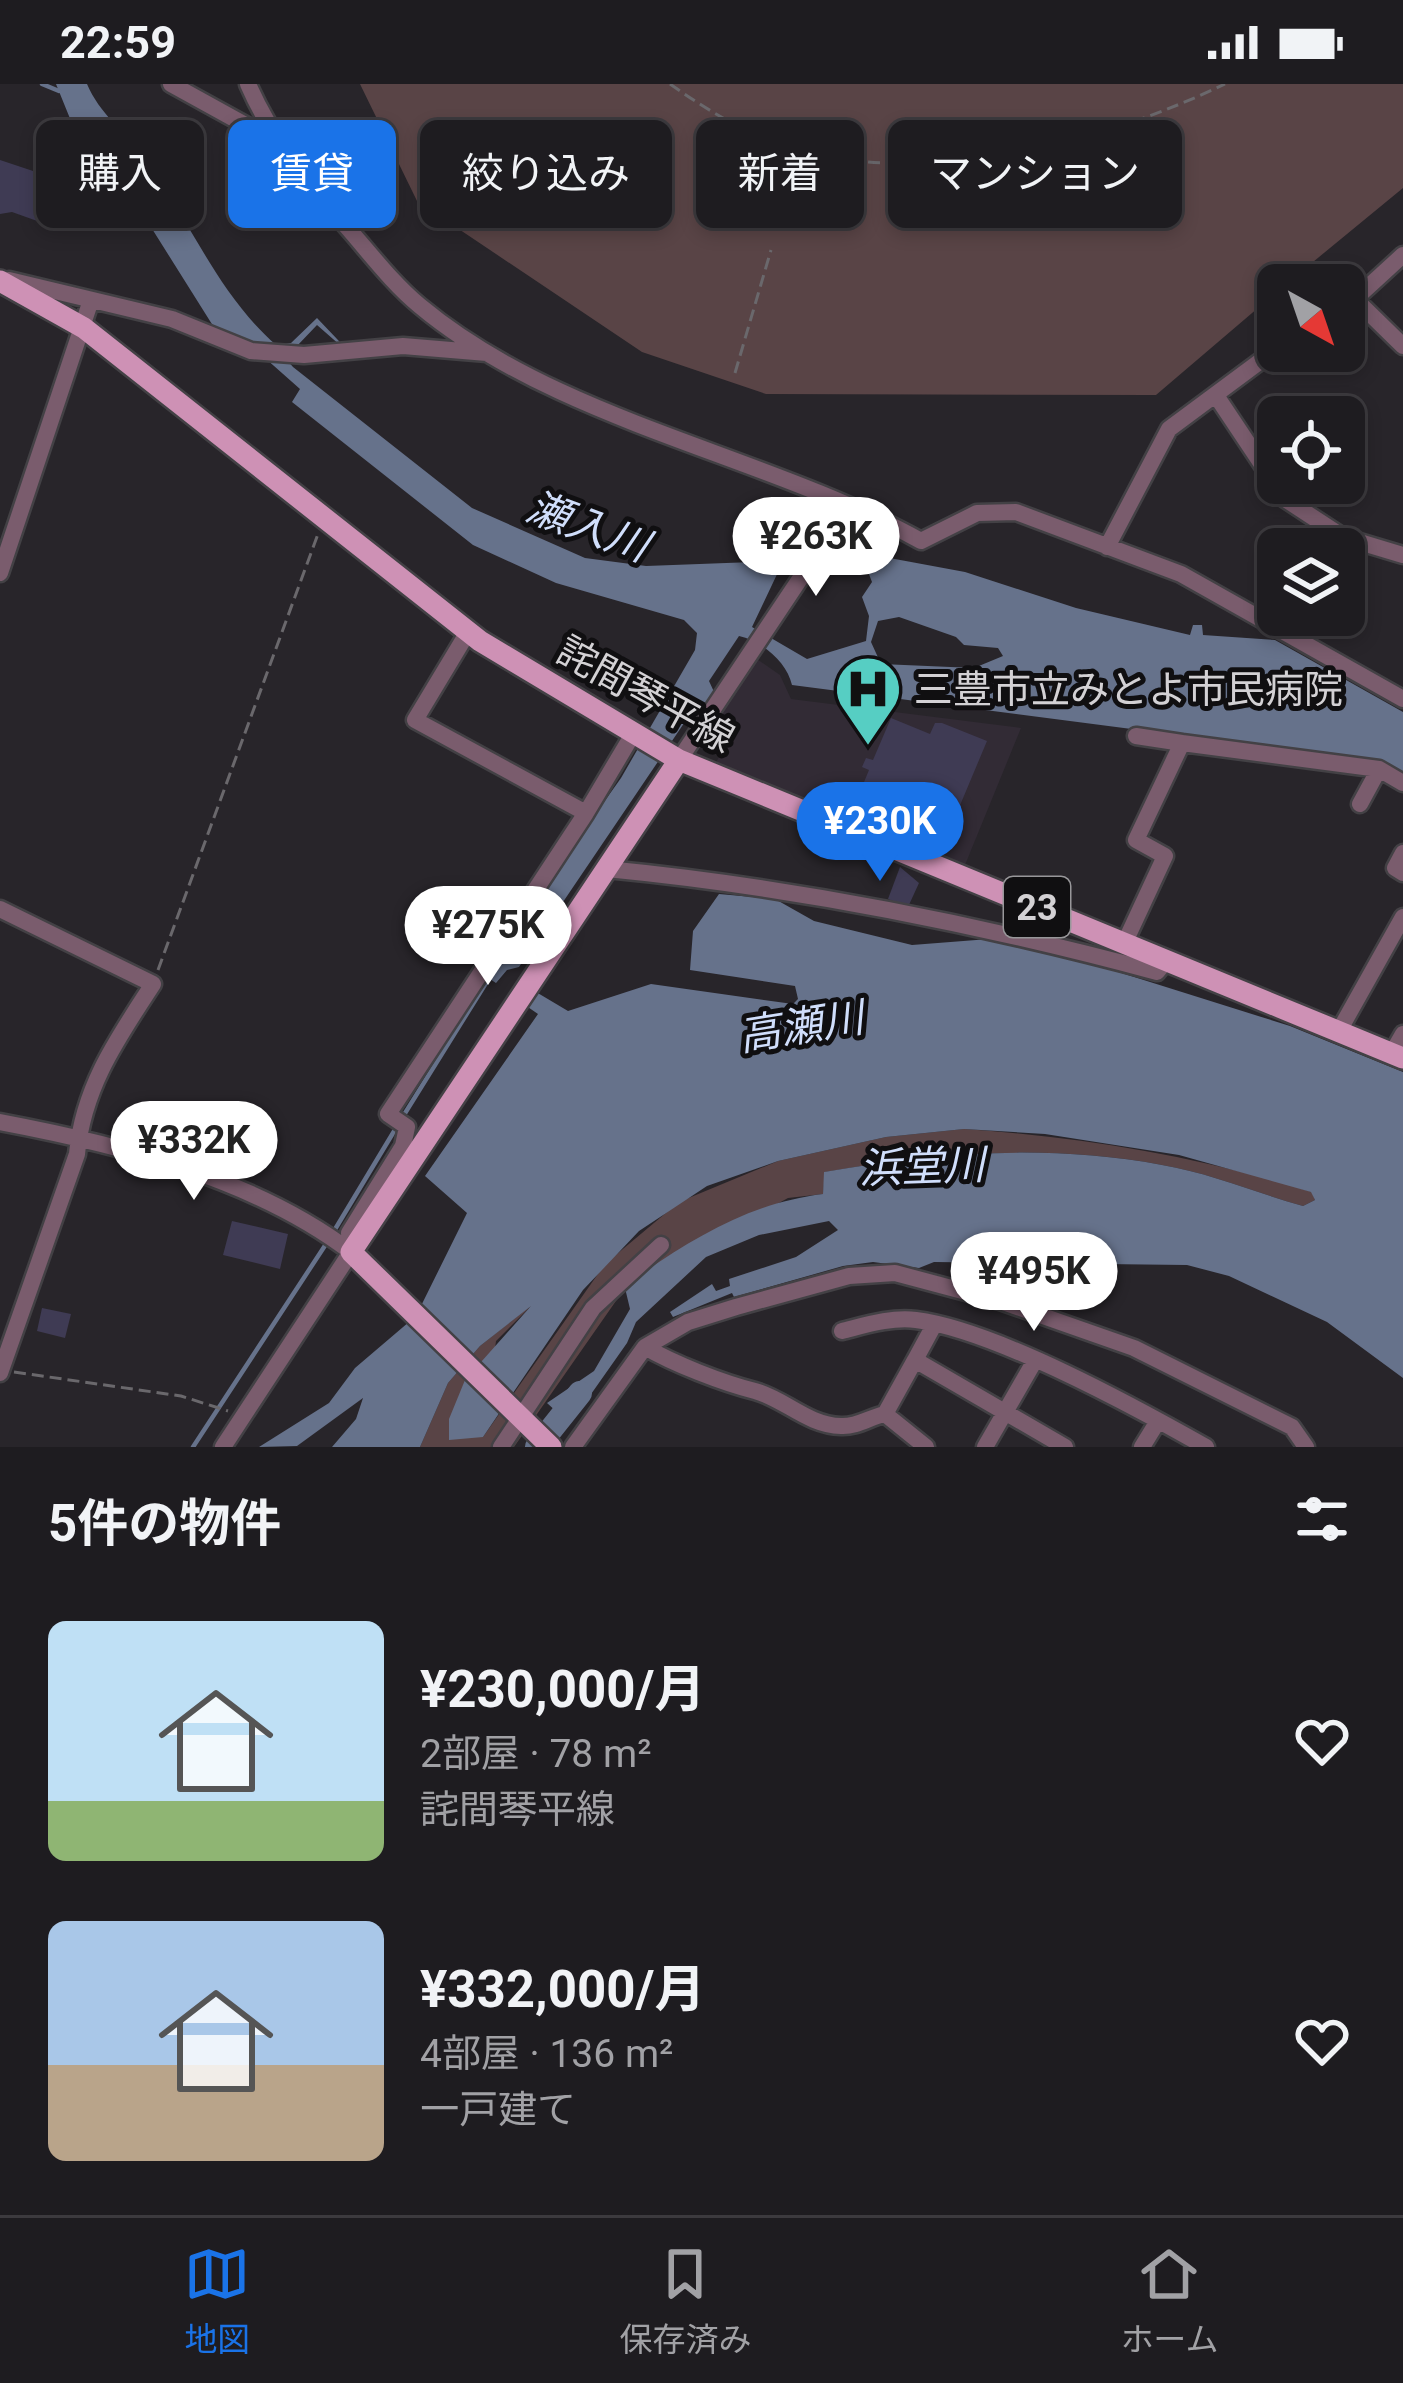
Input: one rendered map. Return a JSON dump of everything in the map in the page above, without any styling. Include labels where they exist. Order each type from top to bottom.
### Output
[{"type":"main road","name":"詫間琴平線","points":[[0,279],[84,328],[323,522],[468,632],[675,758],[1339,1031],[1399,1048]]},
{"type":"main road","points":[[551,1447],[342,1245],[607,869],[675,758]]},
{"type":"street","points":[[171,84],[236,120]]},
{"type":"street","points":[[248,84],[267,120]]},
{"type":"street","points":[[348,228],[420,306],[494,354],[608,411],[921,542],[994,510],[1016,512],[1181,574],[1403,699]]},
{"type":"street","points":[[1365,292],[1403,255]]},
{"type":"street","points":[[0,279],[172,319],[251,351],[304,355],[404,346],[494,354]]},
{"type":"street","points":[[0,573],[90,302]]},
{"type":"street","points":[[1365,316],[1403,346]]},
{"type":"street","points":[[1107,547],[1168,429],[1217,398],[1230,378],[1257,361]]},
{"type":"street","points":[[1217,398],[1286,499],[1343,537],[1403,555]]},
{"type":"street","points":[[675,758],[848,508]]},
{"type":"street","points":[[468,632],[415,720],[586,813]]},
{"type":"street","points":[[223,1447],[403,1146],[400,1122],[388,1114],[637,736]]},
{"type":"street","points":[[1136,736],[1379,769],[1403,783]]},
{"type":"street","points":[[1125,942],[1165,856],[1136,840],[1182,743]]},
{"type":"street","points":[[1360,804],[1379,769]]},
{"type":"street","points":[[1403,853],[1395,868],[1403,873]]},
{"type":"street","points":[[607,869],[688,877],[987,929],[1157,972],[1167,960]]},
{"type":"street","points":[[0,909],[153,984],[98,1072],[73,1136],[1,1371]]},
{"type":"street","points":[[1339,1031],[1403,917]]},
{"type":"street","points":[[0,1122],[73,1136],[257,1198],[342,1245]]},
{"type":"street","points":[[502,1447],[593,1308],[661,1245]]},
{"type":"street","points":[[574,1447],[645,1347],[688,1322],[848,1276],[895,1273],[1000,1301],[1134,1348],[1292,1427],[1306,1447]]},
{"type":"street","points":[[842,1330],[892,1320],[934,1325],[1034,1362],[1206,1447]]},
{"type":"street","points":[[645,1347],[824,1424],[844,1427],[885,1414],[934,1325]]},
{"type":"street","points":[[915,1360],[1065,1447]]},
{"type":"street","points":[[985,1447],[1034,1362]]},
{"type":"street","points":[[885,1414],[926,1447]]},
{"type":"street","points":[[1142,1447],[1158,1420]]},
{"type":"path","points":[[670,84],[751,133],[812,154],[863,162],[955,160],[1069,139],[1139,119],[1225,84]]},
{"type":"path","points":[[735,373],[771,250]]},
{"type":"path","points":[[153,984],[323,522]]},
{"type":"path","points":[[1,1371],[182,1396],[227,1411]]},
{"type":"shaded area","points":[[360,84],[1403,84],[1403,188],[1311,264],[1257,264],[1257,309],[1156,395],[766,394],[642,352],[457,228],[672,228],[672,120],[420,120],[420,203],[396,158],[396,120],[378,120]]},
{"type":"shaded area","name":"三豊市立みとよ市民病院","points":[[751,655],[780,675],[791,699],[1021,728],[965,865],[716,763],[730,733],[710,724]]},
{"type":"shaded area","points":[[964,1129],[1053,1137],[1183,1158],[1312,1192],[1315,1200],[1303,1206],[1180,1169],[1077,1154],[951,1155],[825,1172],[823,1194],[788,1198],[625,1288],[514,1447],[420,1447],[448,1383],[480,1346],[534,1303],[496,1341],[483,1437],[605,1264],[679,1202],[778,1161],[886,1137]]},
{"type":"water","points":[[56,84],[87,84],[112,120],[71,120]]},
{"type":"water","points":[[152,228],[189,228],[236,302],[276,345],[291,343],[317,318],[357,360],[317,325],[296,347],[280,352],[472,508],[585,558],[646,566],[753,562],[805,517],[868,554],[965,572],[1076,608],[1190,635],[1193,625],[1202,625],[1203,635],[1275,640],[1403,712],[1403,775],[1378,761],[792,685],[772,654],[739,636],[709,681],[715,694],[711,701],[697,704],[519,967],[507,970],[496,983],[482,974],[621,778],[695,650],[697,633],[684,620],[556,583],[473,545],[292,402],[300,389],[248,343],[215,329]],"holes":[[[813,534],[865,564],[872,582],[862,597],[869,616],[866,641],[807,659],[752,627],[788,551]],[[899,617],[956,637],[964,645],[998,648],[1003,656],[974,668],[881,664],[871,642],[878,621]]]},
{"type":"water","name":"高瀬川","points":[[719,894],[775,899],[814,921],[912,945],[989,939],[1061,954],[1290,1026],[1403,1072],[1403,1378],[1327,1322],[1229,1276],[1187,1265],[934,1262],[919,1268],[873,1262],[734,1297],[732,1293],[673,1317],[670,1312],[712,1284],[716,1291],[730,1286],[729,1279],[796,1257],[838,1230],[829,1221],[759,1235],[706,1257],[636,1322],[627,1343],[570,1424],[547,1403],[594,1371],[630,1309],[625,1288],[633,1280],[747,1214],[823,1194],[824,1172],[951,1155],[1077,1154],[1180,1169],[1303,1206],[1315,1200],[1311,1192],[1179,1155],[1045,1134],[964,1129],[886,1137],[778,1161],[707,1186],[639,1231],[583,1290],[483,1437],[449,1440],[449,1419],[465,1380],[531,1306],[480,1346],[448,1383],[420,1447],[332,1447],[356,1419],[363,1398],[297,1446],[259,1447],[329,1403],[355,1368],[416,1316],[467,1213],[425,1176],[538,1014],[522,1003],[531,989],[568,1011],[651,984],[793,1004],[798,999],[795,986],[690,970],[693,931]]},
{"type":"building","points":[[0,160],[36,172],[36,221],[12,212],[0,214]]},
{"type":"building","points":[[891,718],[930,734],[935,723],[942,723],[987,741],[940,853],[850,816],[869,770],[862,767],[866,758],[873,760]]},
{"type":"building","points":[[900,867],[919,883],[908,907],[888,899]]},
{"type":"building","points":[[232,1221],[288,1234],[280,1269],[223,1255]]},
{"type":"building","points":[[42,1308],[71,1314],[65,1338],[37,1331]]},
{"type":"waterway","points":[[42,84],[59,91]]},
{"type":"waterway","points":[[402,1118],[491,975]]},
{"type":"waterway","points":[[334,1231],[396,1128]]},
{"type":"waterway","points":[[193,1447],[328,1241]]},
{"type":"waterway","name":"浜堂川","points":[[537,1447],[580,1393]]},
{"type":"place","name":"三豊市立みとよ市民病院","points":[[868,748]]},
{"type":"water label","name":"瀬入川","points":[[588,526]]}]
